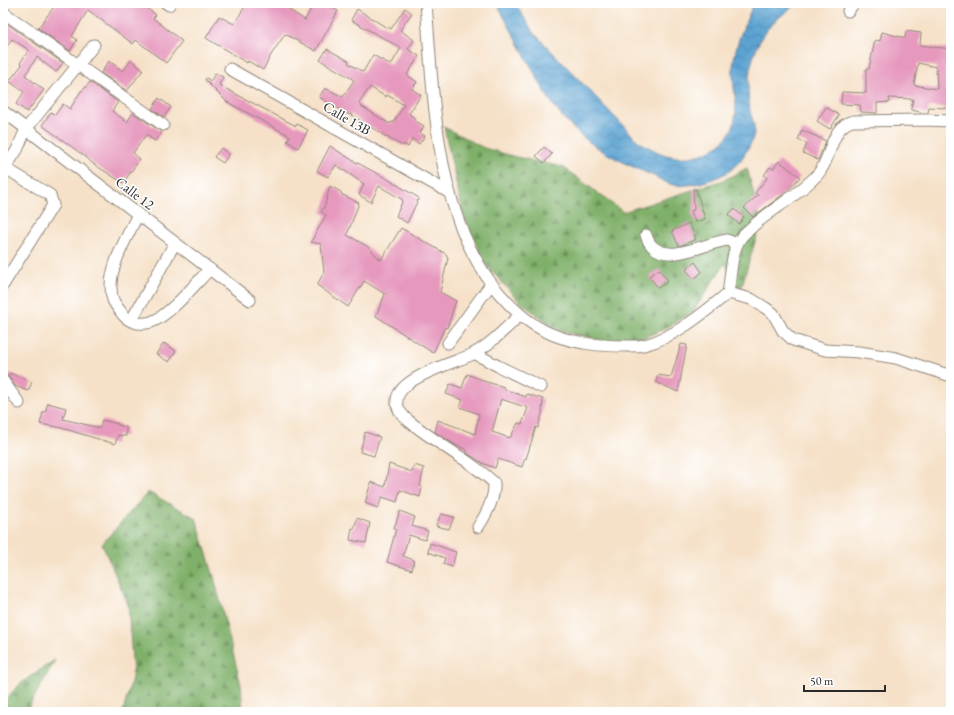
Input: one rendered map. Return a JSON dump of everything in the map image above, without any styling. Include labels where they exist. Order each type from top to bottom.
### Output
[{"type":"street","points":[[426,3],[437,127],[450,193],[467,244],[476,262],[491,284],[520,315],[538,328],[555,336],[574,342],[607,347],[644,345],[671,334],[710,308],[728,293],[735,247],[741,237],[766,214],[810,183],[823,169],[839,128],[846,122],[896,120],[951,121]]},
{"type":"street","points":[[3,12],[163,124]]},
{"type":"street","points":[[3,285],[53,205],[50,195],[4,167],[17,150],[26,129],[94,45]]},
{"type":"street","name":"Calle 13B","points":[[230,68],[450,193]]},
{"type":"street","name":"Calle 12","points":[[3,111],[250,300]]},
{"type":"street","points":[[138,214],[112,273],[110,289],[113,302],[131,321],[141,323],[151,322],[160,317],[173,307],[210,269]]},
{"type":"street","points":[[646,235],[651,245],[658,250],[669,254],[684,252],[727,240],[732,242],[735,247]]},
{"type":"street","points":[[131,321],[175,242]]},
{"type":"street","points":[[448,343],[491,284]]},
{"type":"street","points":[[728,293],[751,299],[773,313],[783,331],[793,340],[825,350],[860,352],[896,358],[951,376]]},
{"type":"street","points":[[478,528],[484,518],[494,490],[494,483],[480,471],[409,421],[398,410],[396,401],[400,392],[411,381],[430,370],[474,353],[493,339],[520,315]]},
{"type":"street","points":[[474,353],[542,387]]},
{"type":"street","points":[[3,381],[19,403]]},
{"type":"green space","points":[[444,127],[484,148],[516,157],[563,167],[623,212],[724,180],[747,168],[761,222],[740,292],[725,263],[693,312],[664,329],[638,340],[600,340],[560,331],[521,303],[485,264],[463,214]]},
{"type":"green space","points":[[148,492],[196,518],[214,577],[241,685],[243,712],[123,712],[133,674],[128,604],[102,544]]},
{"type":"green space","points":[[55,660],[26,712],[3,712],[9,696],[15,689],[32,675]]},
{"type":"water","points":[[497,3],[515,3],[534,33],[638,141],[662,154],[691,157],[711,150],[720,144],[732,129],[736,113],[733,74],[734,59],[743,29],[752,7],[755,3],[797,3],[771,25],[764,34],[756,50],[750,68],[748,86],[749,104],[754,124],[754,134],[745,154],[734,167],[723,175],[701,183],[679,186],[668,183],[608,154],[586,140],[567,122],[555,108],[545,92]]},
{"type":"building","points":[[57,3],[140,3],[156,15],[153,18],[182,41],[166,63],[136,40],[133,44],[88,10],[72,36],[77,40],[70,51],[38,28]]},
{"type":"building","points":[[247,3],[292,3],[288,9],[305,20],[314,3],[323,3],[338,11],[316,51],[285,34],[263,70],[248,61],[247,63],[206,38],[219,16],[234,24]]},
{"type":"building","points":[[405,8],[412,13],[400,30],[414,40],[408,49],[419,56],[407,75],[417,82],[412,89],[421,95],[409,114],[416,119],[414,120],[424,126],[420,133],[425,136],[419,144],[412,139],[408,147],[404,144],[403,146],[393,141],[350,114],[342,111],[319,97],[325,88],[343,97],[354,80],[320,60],[327,49],[349,61],[348,63],[363,72],[373,55],[391,65],[401,48],[351,20],[357,9],[391,29]],"holes":[[[370,87],[386,97],[387,95],[404,105],[393,123],[391,122],[390,124],[361,106],[359,103]]]},
{"type":"building","points":[[3,21],[63,63],[56,72],[37,57],[25,75],[44,90],[27,112],[16,104],[24,92],[9,81],[22,65],[20,63],[29,50],[12,39],[3,52]]},
{"type":"building","points":[[906,31],[921,33],[920,45],[951,49],[951,58],[947,58],[947,108],[929,107],[928,113],[925,113],[911,110],[913,99],[889,98],[890,102],[877,103],[877,113],[861,112],[860,105],[841,104],[842,92],[866,93],[866,69],[869,69],[875,40],[880,41],[882,32],[905,38]],"holes":[[[918,63],[936,67],[937,89],[914,85]]]},
{"type":"building","points":[[131,60],[143,70],[127,91],[101,73],[109,61],[123,71]]},
{"type":"building","points":[[215,73],[223,77],[219,85],[296,126],[297,124],[308,130],[298,148],[287,141],[290,136],[227,102],[205,80],[206,78],[211,81]]},
{"type":"building","points":[[90,82],[118,102],[112,111],[127,122],[133,113],[162,132],[155,141],[146,135],[133,153],[140,159],[123,183],[92,163],[42,125],[51,112],[55,115],[63,104],[70,109],[81,91]]},
{"type":"building","points":[[159,98],[171,107],[164,117],[152,109]]},
{"type":"building","points":[[826,107],[839,115],[830,129],[817,121]]},
{"type":"building","points":[[802,130],[826,141],[818,160],[803,153],[807,144],[798,140]]},
{"type":"building","points":[[330,146],[419,198],[407,223],[396,216],[403,200],[379,186],[371,202],[359,195],[364,184],[336,165],[328,177],[317,171]]},
{"type":"building","points":[[544,147],[552,154],[544,163],[536,156]]},
{"type":"building","points":[[221,148],[229,154],[223,163],[214,157]]},
{"type":"building","points":[[779,161],[800,177],[786,192],[753,217],[744,208],[758,195],[755,193],[767,178],[764,175],[770,167],[773,169]]},
{"type":"building","points":[[330,186],[341,192],[341,194],[359,203],[347,235],[367,246],[381,260],[401,228],[446,254],[448,258],[440,292],[456,301],[447,328],[445,327],[433,353],[376,316],[385,294],[364,281],[348,307],[317,285],[324,272],[321,244],[311,242],[326,215],[321,212],[325,205]]},
{"type":"building","points":[[693,189],[696,189],[705,219],[695,222],[691,211],[694,210]]},
{"type":"building","points":[[734,209],[744,217],[739,224],[728,215]]},
{"type":"building","points":[[689,223],[696,239],[679,246],[672,231]]},
{"type":"building","points":[[695,262],[702,272],[694,279],[686,270]]},
{"type":"building","points":[[659,269],[668,281],[658,288],[649,276]]},
{"type":"building","points":[[164,343],[176,351],[169,362],[156,354]]},
{"type":"building","points":[[681,344],[687,345],[678,392],[656,382],[658,375],[671,377]]},
{"type":"building","points":[[10,373],[32,382],[28,391],[15,386],[8,376]]},
{"type":"building","points":[[467,374],[483,381],[504,387],[504,389],[526,397],[527,394],[543,399],[542,414],[538,428],[536,427],[522,467],[498,459],[495,468],[482,463],[467,453],[467,450],[435,432],[438,420],[475,434],[479,414],[460,407],[463,400],[446,394],[450,384],[462,388]],"holes":[[[501,399],[528,408],[522,424],[518,423],[510,438],[492,432]]]},
{"type":"building","points":[[48,403],[66,408],[63,419],[100,428],[102,420],[118,424],[126,427],[126,436],[118,435],[115,444],[58,427],[40,424],[43,412],[45,412]]},
{"type":"building","points":[[365,432],[380,437],[374,456],[360,452]]},
{"type":"building","points":[[389,464],[412,472],[414,465],[424,468],[420,486],[422,487],[420,497],[400,490],[397,502],[382,497],[378,508],[365,503],[371,482],[385,487]]},
{"type":"building","points":[[400,511],[415,517],[412,526],[428,531],[425,540],[409,535],[403,556],[414,560],[412,570],[387,562],[396,529],[394,528]]},
{"type":"building","points":[[441,514],[454,517],[449,529],[436,526]]},
{"type":"building","points":[[357,518],[370,523],[366,543],[350,540],[352,528],[354,529]]},
{"type":"building","points":[[430,543],[456,552],[452,567],[443,564],[445,558],[428,552]]}]
